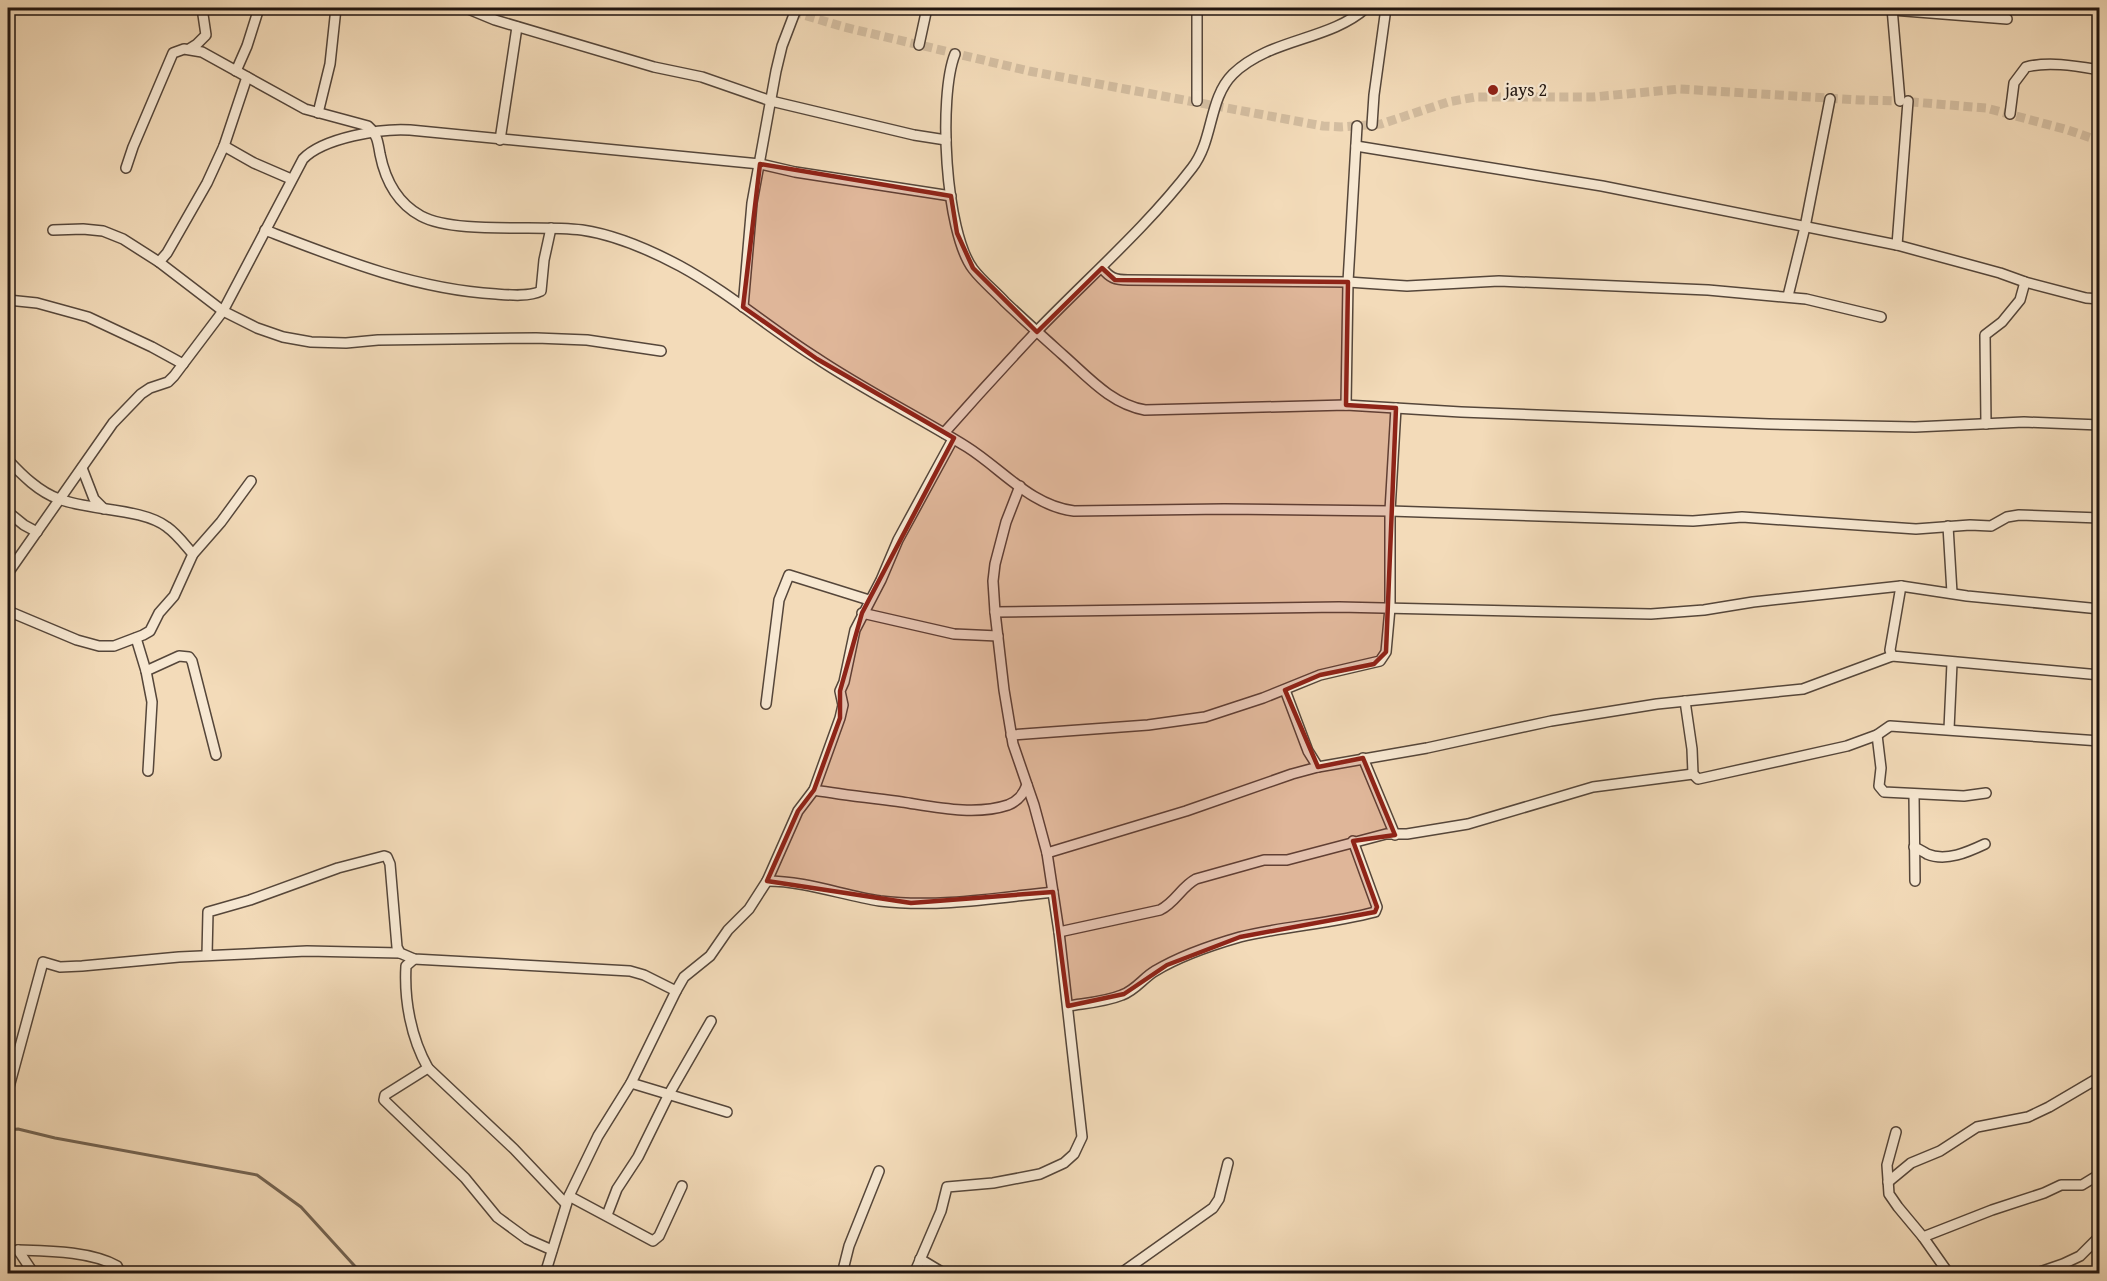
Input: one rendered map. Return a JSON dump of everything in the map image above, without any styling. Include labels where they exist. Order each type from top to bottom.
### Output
[{"type":"street","points":[[189,49],[206,35],[202,8]]},
{"type":"street","points":[[236,71],[259,8]]},
{"type":"street","points":[[318,113],[330,64],[336,8]]},
{"type":"street","points":[[466,8],[517,27],[654,68],[694,75],[771,101],[914,135],[946,140]]},
{"type":"street","points":[[743,307],[750,224],[771,101],[782,46],[795,12],[800,8]]},
{"type":"street","points":[[919,45],[927,8]]},
{"type":"street","points":[[1197,8],[1197,101]]},
{"type":"street","points":[[944,433],[1037,332],[1163,203],[1194,166],[1206,140],[1224,84],[1235,72],[1271,50],[1327,29],[1366,8]]},
{"type":"street","points":[[1372,125],[1386,8]]},
{"type":"street","points":[[1897,245],[1904,101],[1892,9],[2007,19]]},
{"type":"street","points":[[500,140],[517,27]]},
{"type":"street","points":[[126,168],[171,56],[179,50],[189,49],[202,52],[304,109],[368,126],[375,133],[392,188],[404,204],[421,216],[456,225],[584,230],[610,236],[643,249],[686,270],[817,359],[944,433],[1033,496],[1052,507],[1074,511],[1224,509],[1390,511],[1693,521],[1742,517],[1916,529],[1991,526],[2007,517],[2019,515],[2100,518]]},
{"type":"street","points":[[955,54],[945,104],[946,140],[951,196],[957,233],[963,251],[973,268],[1037,332],[1115,399],[1135,408],[1145,410],[1346,405],[1769,424],[1915,427],[2024,422],[2100,425]]},
{"type":"street","points":[[2010,114],[2014,83],[2025,67],[2040,64],[2100,70]]},
{"type":"street","points":[[159,262],[167,253],[207,183],[224,146],[247,77]]},
{"type":"street","points":[[1788,296],[1805,227],[1830,99]]},
{"type":"street","points":[[1346,405],[1348,282],[1357,126]]},
{"type":"street","points":[[8,573],[113,423],[131,402],[150,388],[168,382],[223,311],[291,179],[310,151],[338,140],[396,129],[760,164],[795,172],[951,196]]},
{"type":"street","points":[[224,146],[254,164],[291,179]]},
{"type":"street","points":[[1356,146],[1602,186],[1897,245],[2025,282],[2086,298],[2100,299]]},
{"type":"street","points":[[265,230],[391,276],[456,291],[504,294],[541,291],[544,260],[551,228]]},
{"type":"street","points":[[53,230],[103,231],[123,239],[159,262],[223,311],[257,328],[283,337],[310,342],[536,338],[587,340],[661,351]]},
{"type":"street","points":[[1102,268],[1108,276],[1115,280],[1348,282],[1407,286],[1524,282],[1708,290],[1788,296],[1881,316]]},
{"type":"street","points":[[1986,424],[1986,335],[2002,322],[2020,300],[2025,282]]},
{"type":"street","points":[[8,300],[37,303],[88,317],[153,347],[183,364]]},
{"type":"street","points":[[1011,735],[1180,721],[1228,710],[1320,675],[1380,661],[1386,652],[1390,608],[1390,511],[1396,408]]},
{"type":"street","points":[[545,1274],[568,1200],[594,1145],[631,1083],[676,990],[684,977],[710,956],[728,930],[749,909],[767,881],[798,811],[814,790],[840,718],[843,705],[840,692],[855,630],[881,580],[898,540],[953,439]]},
{"type":"street","points":[[8,460],[35,485],[60,500],[131,514],[161,523],[169,528],[193,554]]},
{"type":"street","points":[[82,468],[94,498],[106,510]]},
{"type":"street","points":[[8,611],[77,640],[99,646],[114,646],[150,631],[156,617],[174,596],[193,554],[221,522],[251,481]]},
{"type":"street","points":[[914,1274],[948,1186],[993,1183],[1040,1174],[1064,1163],[1074,1154],[1082,1137],[1059,932],[1047,853],[1039,820],[1015,754],[995,612],[993,581],[995,564],[1006,522],[1020,486]]},
{"type":"street","points":[[8,512],[37,532]]},
{"type":"street","points":[[1948,526],[1952,593]]},
{"type":"street","points":[[766,704],[779,600],[789,575],[869,600]]},
{"type":"street","points":[[995,612],[1296,607],[1651,614],[1679,613],[1752,602],[1901,586],[2100,609]]},
{"type":"street","points":[[1892,656],[1890,650],[1901,586]]},
{"type":"street","points":[[862,613],[954,634],[998,636]]},
{"type":"street","points":[[136,638],[152,702],[148,771]]},
{"type":"street","points":[[146,671],[179,656],[189,657],[192,661],[216,755]]},
{"type":"street","points":[[1047,853],[1186,811],[1318,767],[1427,748],[1551,721],[1685,701],[1803,689],[1892,656],[2100,675]]},
{"type":"street","points":[[1949,729],[1952,663]]},
{"type":"street","points":[[1285,690],[1308,751],[1318,767]]},
{"type":"street","points":[[1685,701],[1690,726],[1693,774],[1698,779],[1847,746],[1877,735],[1890,726],[2100,741]]},
{"type":"street","points":[[1877,735],[1881,768],[1879,786],[1884,792],[1964,796],[1986,794]]},
{"type":"street","points":[[1363,758],[1395,835]]},
{"type":"street","points":[[1059,932],[1160,910],[1174,901],[1187,885],[1205,876],[1264,860],[1287,860],[1386,834],[1395,835],[1468,824],[1593,787],[1693,774]]},
{"type":"street","points":[[814,790],[936,808],[964,809],[991,808],[1010,804],[1023,795],[1027,785]]},
{"type":"street","points":[[1914,795],[1916,881]]},
{"type":"street","points":[[1068,1006],[1111,999],[1124,994],[1136,988],[1153,972],[1167,965],[1240,938],[1325,924],[1375,912],[1377,907],[1353,841]]},
{"type":"street","points":[[1914,848],[1928,854],[1957,855],[1985,844]]},
{"type":"street","points":[[207,955],[208,912],[250,900],[338,868],[384,856],[390,864],[396,940],[400,952]]},
{"type":"street","points":[[767,881],[786,881],[880,901],[911,903],[979,900],[1053,892]]},
{"type":"street","points":[[9,1087],[43,962],[60,967],[207,955],[307,951],[400,952],[414,959],[630,971],[676,990]]},
{"type":"street","points":[[414,959],[406,966],[405,999],[420,1051],[428,1068],[568,1200],[607,1215],[653,1240],[659,1236],[682,1186]]},
{"type":"street","points":[[607,1215],[617,1189],[638,1157],[669,1095],[711,1021]]},
{"type":"street","points":[[428,1068],[385,1095],[384,1100],[465,1178],[497,1217],[527,1239],[552,1250]]},
{"type":"street","points":[[1888,1182],[1911,1162],[1940,1151],[1977,1127],[2028,1117],[2100,1077]]},
{"type":"street","points":[[631,1083],[727,1112]]},
{"type":"street","points":[[1896,1132],[1887,1165],[1892,1199],[1923,1236],[1949,1274]]},
{"type":"street","points":[[1120,1274],[1213,1208],[1219,1199],[1228,1163]]},
{"type":"street","points":[[842,1274],[849,1246],[879,1171]]},
{"type":"street","points":[[1923,1236],[2061,1185],[2082,1185],[2100,1174]]},
{"type":"street","points":[[2034,1274],[2080,1256],[2100,1236]]},
{"type":"street","points":[[34,1274],[18,1250],[61,1253],[99,1260],[117,1266],[118,1274]]},
{"type":"street","points":[[921,1259],[945,1274]]},
{"type":"highlighted area","points":[[760,164],[951,196],[957,233],[973,268],[1037,332],[1102,268],[1115,280],[1348,282],[1346,405],[1396,408],[1386,652],[1374,664],[1320,675],[1285,690],[1318,767],[1363,758],[1395,835],[1353,841],[1377,907],[1375,912],[1240,937],[1167,965],[1124,994],[1068,1006],[1053,892],[911,903],[767,881],[798,811],[814,790],[840,718],[840,691],[862,613],[954,438],[817,359],[743,307]]},
{"type":"waterway","points":[[8,1130],[18,1129],[55,1138],[257,1175],[301,1207],[362,1274]]},
{"type":"tunnel","points":[[780,8],[844,27],[1029,71],[1323,126],[1381,124],[1448,102],[1475,97],[1593,97],[1680,89],[1986,108],[2100,141]]},
{"type":"place","name":"jays 2","points":[[1493,90]]}]
